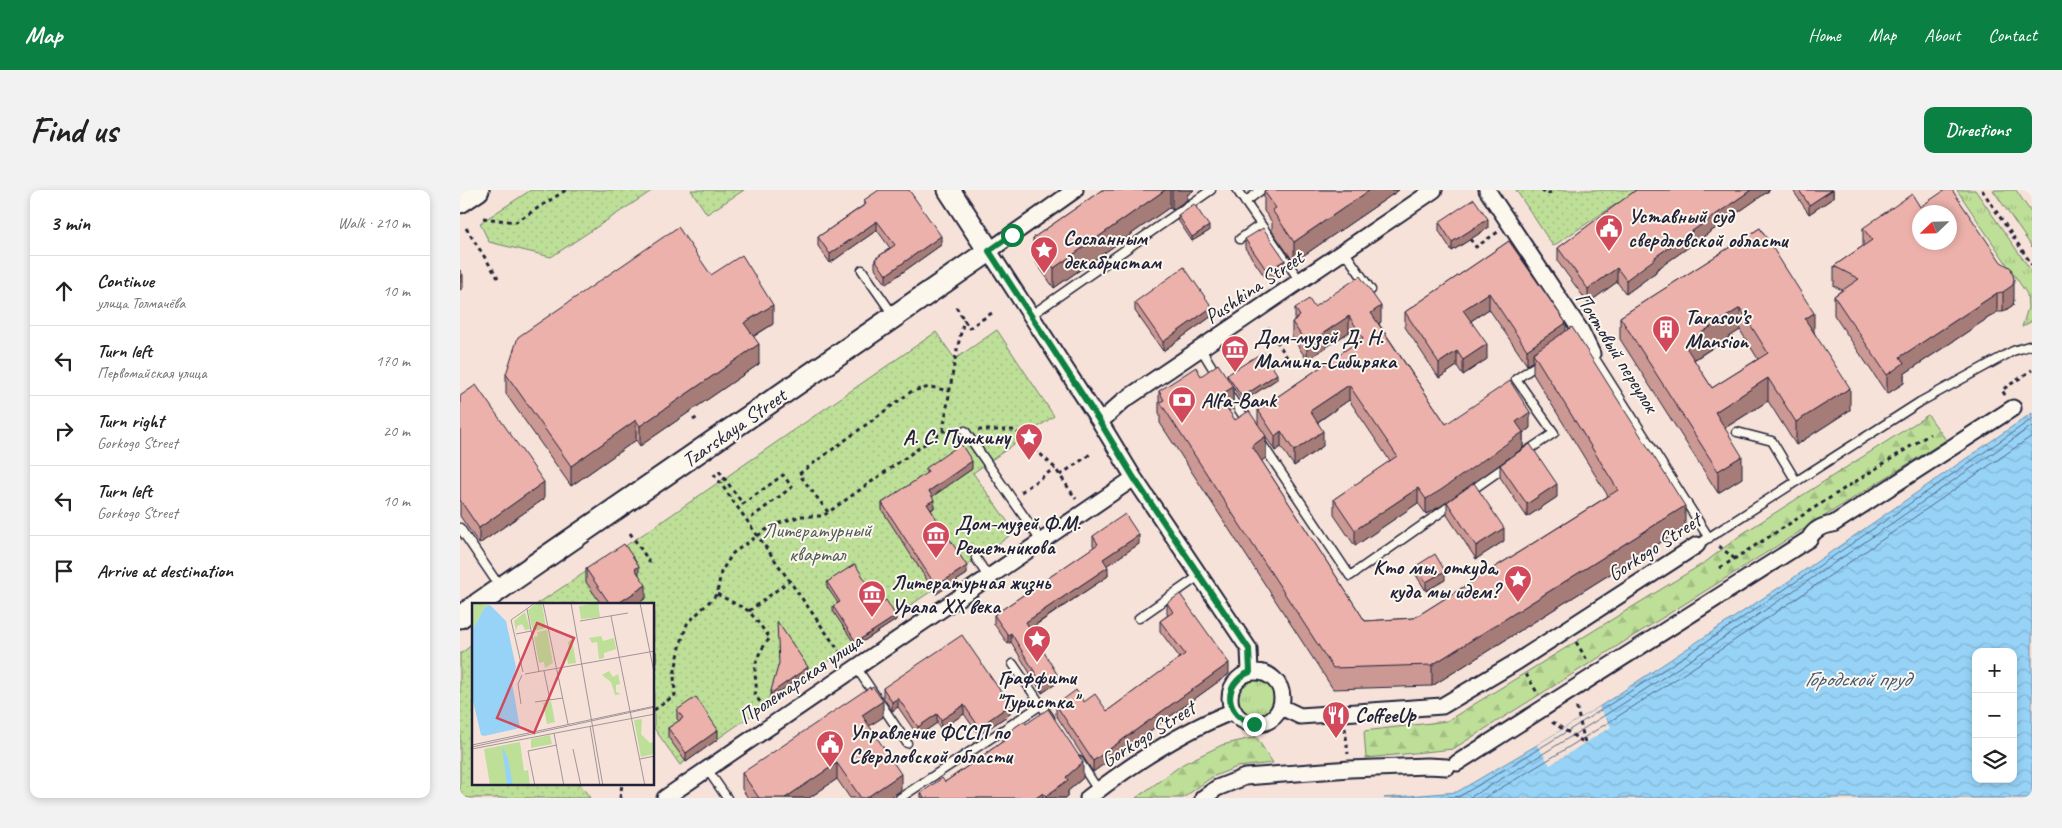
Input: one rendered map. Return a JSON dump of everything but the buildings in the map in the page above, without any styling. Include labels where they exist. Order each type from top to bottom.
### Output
[{"type":"street","points":[[460,202],[478,190]]},
{"type":"street","points":[[949,190],[1100,422],[1134,478],[1249,649],[1250,672]]},
{"type":"street","name":"Pushkina Street","points":[[1100,422],[1123,402],[1434,190]]},
{"type":"street","name":"Почтовый переулок","points":[[1488,190],[1592,354]]},
{"type":"street","points":[[989,251],[1072,191]]},
{"type":"street","name":"Tzarskaya Street","points":[[479,603],[989,251]]},
{"type":"street","points":[[1203,798],[1217,788],[1246,777],[1350,769],[1452,765],[1546,712],[1596,674],[1810,539],[1813,532],[1823,526],[1833,524],[2013,408]]},
{"type":"street","name":"Пролетарская улица","points":[[665,798],[852,664],[988,577],[1134,478]]},
{"type":"street","name":"Gorkogo Street","points":[[1281,707],[1300,716],[1442,706],[1518,661],[1703,542]]},
{"type":"street","points":[[460,617],[472,608]]},
{"type":"street","points":[[1250,672],[1266,673],[1273,678],[1282,691],[1281,707],[1270,720],[1263,723],[1246,722],[1234,712],[1230,696],[1232,688],[1242,676],[1250,672]]},
{"type":"street","name":"Gorkogo Street","points":[[1093,794],[1177,738],[1214,718],[1234,712]]},
{"type":"lane","points":[[1030,316],[1211,190]]},
{"type":"lane","points":[[1237,190],[1260,226],[1300,281]]},
{"type":"lane","points":[[1245,202],[1261,190]]},
{"type":"lane","points":[[1240,239],[1260,226]]},
{"type":"lane","points":[[1344,251],[1371,290]]},
{"type":"lane","points":[[862,270],[895,317]]},
{"type":"lane","name":"Gorkogo Street","points":[[1703,542],[1920,402],[2013,351],[2032,345]]},
{"type":"lane","points":[[1200,349],[1350,576],[1554,432],[1516,379],[1546,358]]},
{"type":"lane","name":"Почтовый переулок","points":[[1592,354],[1703,542]]},
{"type":"lane","points":[[965,431],[1040,541]]},
{"type":"lane","points":[[1737,432],[1772,441],[1796,481]]},
{"type":"lane","points":[[460,528],[501,588]]},
{"type":"lane","points":[[976,558],[988,577]]},
{"type":"lane","points":[[1139,618],[1199,576]]},
{"type":"lane","points":[[852,664],[907,743]]},
{"type":"lane","points":[[1013,664],[1057,728]]},
{"type":"lane","points":[[900,798],[1041,705]]},
{"type":"lane","points":[[1073,752],[1093,794]]},
{"type":"lane","points":[[707,769],[727,798]]},
{"type":"path","points":[[483,218],[516,222],[566,190]]},
{"type":"path","points":[[1542,190],[1546,195],[1554,190]]},
{"type":"path","points":[[1982,190],[2032,265]]},
{"type":"path","points":[[466,228],[498,278]]},
{"type":"path","points":[[1470,239],[1476,248],[1494,236]]},
{"type":"path","points":[[956,307],[969,328],[995,311]]},
{"type":"path","points":[[943,431],[964,320]]},
{"type":"path","points":[[1268,327],[1294,367]]},
{"type":"path","points":[[2002,390],[2032,370]]},
{"type":"path","points":[[828,512],[800,474],[912,391],[930,387],[950,391]]},
{"type":"path","points":[[694,420],[698,417]]},
{"type":"path","points":[[655,709],[675,695],[674,675],[687,624],[717,594],[720,572],[733,553],[773,525],[801,516],[823,516],[943,431],[1015,430],[1055,468],[1071,492]]},
{"type":"path","points":[[1720,568],[1930,434]]},
{"type":"path","points":[[1060,475],[1092,453]]},
{"type":"path","points":[[1011,499],[1055,468]]},
{"type":"path","points":[[719,471],[743,504],[783,475],[792,487],[747,521]]},
{"type":"path","points":[[714,474],[852,664]]},
{"type":"path","points":[[630,533],[651,564]]},
{"type":"path","points":[[1703,542],[1735,559]]},
{"type":"path","points":[[749,611],[790,581]]},
{"type":"path","points":[[717,594],[749,611],[770,638],[761,649],[756,663],[755,675],[758,687],[755,695],[769,715]]},
{"type":"path","points":[[1568,629],[1596,674]]},
{"type":"path","points":[[1518,661],[1546,712],[1586,743],[1575,701]]},
{"type":"path","points":[[1344,714],[1350,769]]},
{"type":"green space","points":[[531,190],[653,190],[551,257],[489,242],[480,223]]},
{"type":"green space","points":[[691,190],[744,190],[707,214]]},
{"type":"green space","points":[[1516,190],[1665,190],[1629,215],[1619,202],[1553,246]]},
{"type":"green space","points":[[1957,190],[1975,190],[2032,272],[2032,321],[2022,327],[2028,308],[2027,294]]},
{"type":"green space","points":[[1993,190],[2016,190],[2032,214],[2032,247]]},
{"type":"green space","name":"Литературный квартал","points":[[997,330],[1054,416],[973,473],[1015,532],[964,568],[967,574],[936,594],[933,590],[894,616],[896,620],[856,646],[854,644],[680,765],[655,729],[655,603],[539,603],[651,529],[936,332],[955,359]]},
{"type":"green space","points":[[1928,415],[1946,440],[1453,749],[1366,758],[1364,731],[1447,721],[1707,561],[1742,534]]},
{"type":"green space","points":[[472,645],[472,786],[581,786],[590,798],[460,798],[460,654]]},
{"type":"green space","points":[[1252,676],[1260,676],[1271,682],[1277,697],[1271,712],[1260,718],[1252,718],[1241,712],[1235,701],[1235,693],[1241,682]]},
{"type":"green space","points":[[1256,737],[1273,763],[1237,767],[1212,777],[1183,798],[1136,798],[1183,764],[1222,745]]},
{"type":"water","name":"Городской пруд","points":[[2032,413],[2032,798],[1384,798],[1457,792],[1599,707],[1789,581]]},
{"type":"pier","points":[[1599,707],[1611,727],[1550,765],[1537,745]]},
{"type":"place","name":"Уставный суд свердловской области","points":[[1609,252]]},
{"type":"place","name":"Сосланным декабристам","points":[[1044,274]]},
{"type":"place","name":"Tarasov’s Mansion","points":[[1666,353]]},
{"type":"place","name":"Дом-музей Д. Н. Мамина-Сибиряка","points":[[1235,373]]},
{"type":"place","name":"Alfa-Bank","points":[[1182,424]]},
{"type":"place","name":"А. С. Пушкину","points":[[1029,461]]},
{"type":"place","name":"Дом-музей Ф.М. Решетникова","points":[[936,559]]},
{"type":"place","name":"Кто мы, откуда, куда мы идем?","points":[[1518,603]]},
{"type":"place","name":"Литературная жизнь Урала XX века","points":[[872,618]]},
{"type":"place","name":"Граффити \"Туристка\"","points":[[1037,663]]},
{"type":"place","name":"CoffeeUp","points":[[1336,739]]},
{"type":"place","name":"Управление ФССП по Свердловской области","points":[[830,768]]},
{"type":"route","points":[[1012,235],[989,251],[1134,478],[1249,649],[1250,672],[1236,681],[1230,696],[1234,712],[1239,718],[1254,724]]}]
